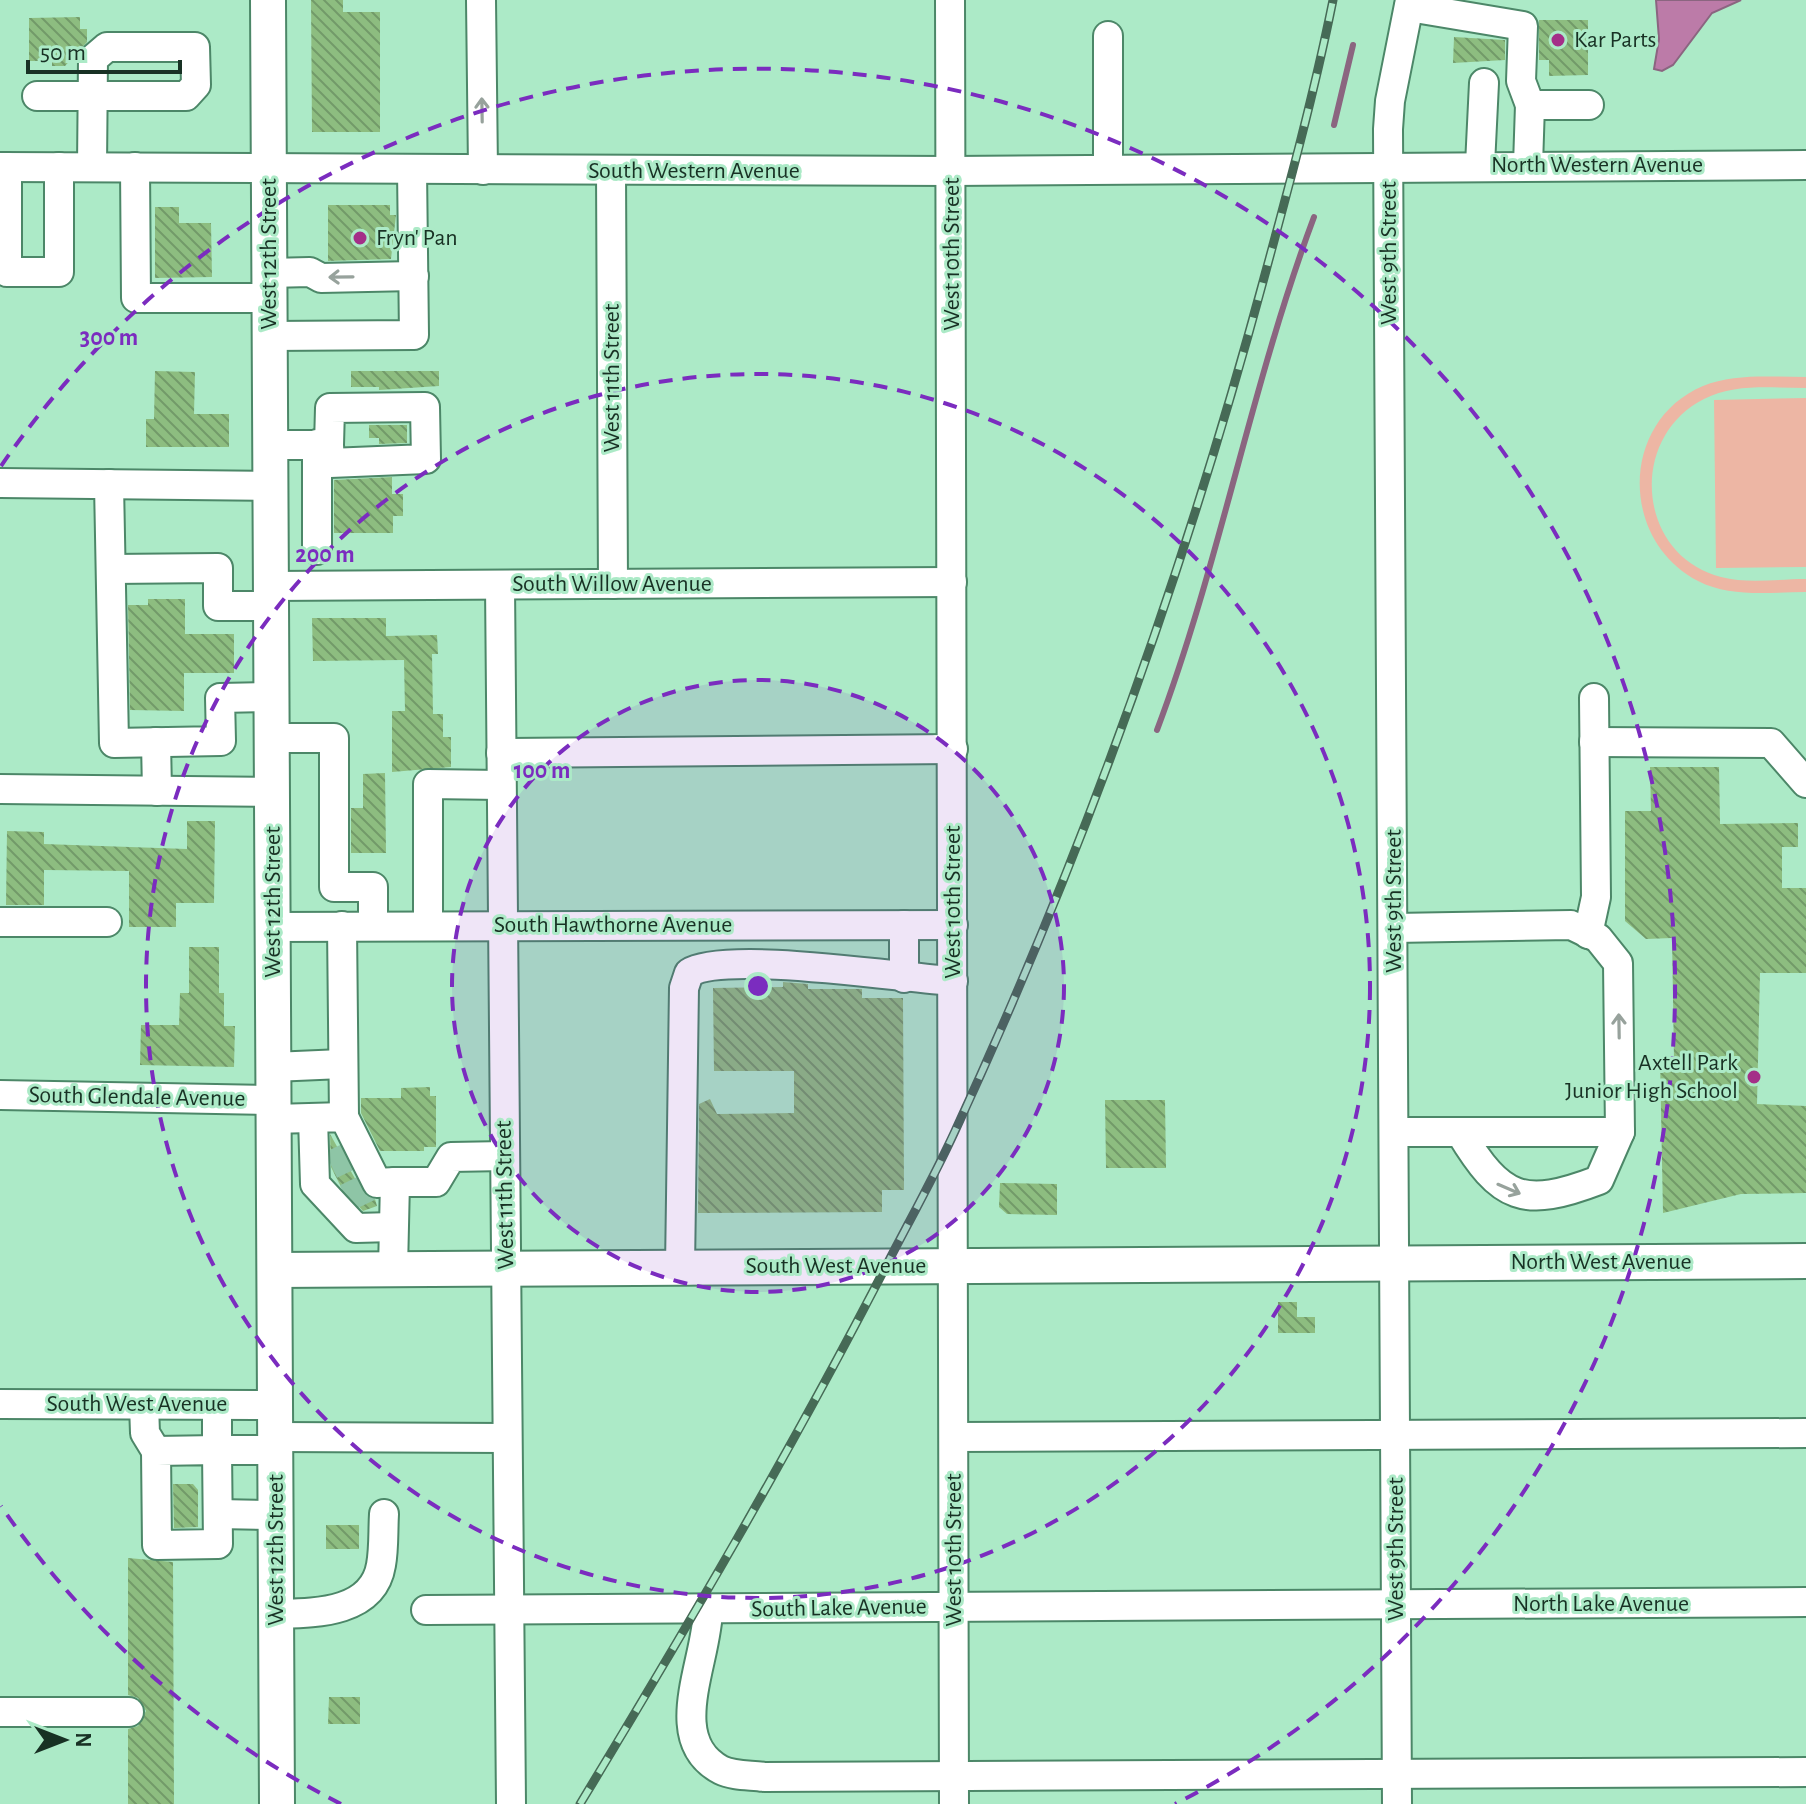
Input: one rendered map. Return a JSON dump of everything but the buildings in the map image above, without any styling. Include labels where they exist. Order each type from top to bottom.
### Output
[{"type":"main road","name":"West 12th Street","points":[[268,0],[277,1804]]},
{"type":"main road","name":"North West Avenue","points":[[1396,1262],[1806,1261]]},
{"type":"main road","name":"South West Avenue","points":[[275,1270],[1396,1262]]},
{"type":"street","points":[[481,0],[483,170]]},
{"type":"street","name":"West 10th Street","points":[[950,0],[954,1790]]},
{"type":"street","points":[[1409,4],[1523,26],[1521,81],[1530,105],[1528,165]]},
{"type":"street","name":"West 9th Street","points":[[1397,1804],[1396,1132],[1388,167],[1390,101],[1409,4]]},
{"type":"street","points":[[1108,36],[1108,169]]},
{"type":"street","points":[[1480,165],[1484,83]]},
{"type":"street","points":[[37,96],[93,97],[92,167]]},
{"type":"street","points":[[1530,105],[1589,105]]},
{"type":"street","name":"North Western Avenue","points":[[1388,167],[1806,165]]},
{"type":"street","name":"South Western Avenue","points":[[4,167],[952,171],[1388,167]]},
{"type":"street","points":[[4,167],[7,272],[59,272],[59,167]]},
{"type":"street","points":[[135,167],[136,298],[270,286],[310,272],[321,278],[414,276]]},
{"type":"street","points":[[270,336],[414,335],[412,169]]},
{"type":"street","name":"West 11th Street","points":[[611,171],[613,584]]},
{"type":"street","points":[[271,445],[323,444],[317,550]]},
{"type":"street","points":[[0,483],[271,486]]},
{"type":"street","points":[[109,484],[114,743],[221,741],[220,698],[272,697]]},
{"type":"street","name":"South Willow Avenue","points":[[111,569],[218,568],[218,606],[271,596],[500,585],[952,582]]},
{"type":"street","name":"West 11th Street","points":[[500,585],[511,1804]]},
{"type":"street","points":[[1588,934],[1596,897],[1594,698]]},
{"type":"street","points":[[272,738],[334,738],[334,887],[373,887],[373,926]]},
{"type":"street","points":[[156,742],[157,791]]},
{"type":"street","points":[[1594,742],[1771,743],[1806,783]]},
{"type":"street","points":[[501,753],[953,749]]},
{"type":"street","points":[[428,926],[428,784],[501,785]]},
{"type":"street","points":[[0,789],[272,792]]},
{"type":"street","points":[[0,922],[107,922]]},
{"type":"street","points":[[904,925],[904,978]]},
{"type":"street","name":"South Hawthorne Avenue","points":[[273,927],[953,925]]},
{"type":"street","points":[[1394,928],[1571,925],[1598,938],[1618,963],[1620,1132],[1599,1180],[1561,1194],[1520,1194],[1500,1187],[1483,1171],[1460,1132]]},
{"type":"street","points":[[342,926],[344,1117],[340,1160],[315,1184],[364,1191],[436,1182],[451,1157],[505,1156]]},
{"type":"street","points":[[680,1268],[680,1094],[684,988],[689,973],[713,967],[787,965],[953,981]]},
{"type":"street","points":[[274,1095],[342,1064]]},
{"type":"street","name":"South Glendale Avenue","points":[[0,1095],[274,1095]]},
{"type":"street","points":[[274,1095],[313,1118],[340,1160],[393,1227],[393,1269]]},
{"type":"street","points":[[313,1118],[344,1117]]},
{"type":"street","points":[[1396,1132],[1620,1132]]},
{"type":"street","points":[[364,1191],[356,1228],[393,1227]]},
{"type":"street","name":"South West Avenue","points":[[0,1404],[217,1405],[275,1431]]},
{"type":"street","points":[[144,1405],[145,1433],[156,1451],[157,1545],[218,1544],[217,1405]]},
{"type":"street","points":[[156,1451],[217,1450],[275,1431],[507,1438]]},
{"type":"street","points":[[954,1437],[1806,1433]]},
{"type":"street","points":[[218,1514],[275,1515]]},
{"type":"street","points":[[276,1614],[341,1609],[368,1589],[381,1567],[384,1514]]},
{"type":"street","name":"North Lake Avenue","points":[[1396,1606],[1806,1602]]},
{"type":"street","name":"South Lake Avenue","points":[[426,1610],[1396,1606]]},
{"type":"street","points":[[708,1609],[708,1632],[691,1708],[691,1734],[703,1756],[723,1771],[764,1777],[954,1790],[1397,1776],[1806,1772]]},
{"type":"street","points":[[0,1712],[129,1712]]},
{"type":"shaded area","points":[[1656,0],[1741,0],[1712,13],[1673,65],[1662,71],[1654,69],[1659,39]]},
{"type":"shaded area","points":[[1754,377],[1806,377],[1806,388],[1754,388],[1716,394],[1679,417],[1663,440],[1654,466],[1652,494],[1658,521],[1672,545],[1693,565],[1731,579],[1806,579],[1806,592],[1737,592],[1698,581],[1672,562],[1654,538],[1643,511],[1640,481],[1644,452],[1656,425],[1676,403],[1715,382]]},
{"type":"shaded area","points":[[1806,398],[1806,567],[1716,568],[1714,400]]},
{"type":"waterway","points":[[1334,125],[1353,45]]},
{"type":"waterway","points":[[1157,730],[1199,603],[1272,345],[1314,217]]},
{"type":"tunnel","points":[[331,1165],[354,1154]]},
{"type":"tunnel","points":[[346,1198],[369,1187]]},
{"type":"railway","points":[[580,1804],[736,1541],[847,1340],[947,1149],[1046,923],[1128,711],[1200,496],[1283,209],[1333,0]]},
{"type":"place","name":"Kar Parts","points":[[1558,40]]},
{"type":"place","name":"Fryn' Pan","points":[[360,238]]},
{"type":"place","name":"Axtell Park Junior High School","points":[[1754,1077]]}]
